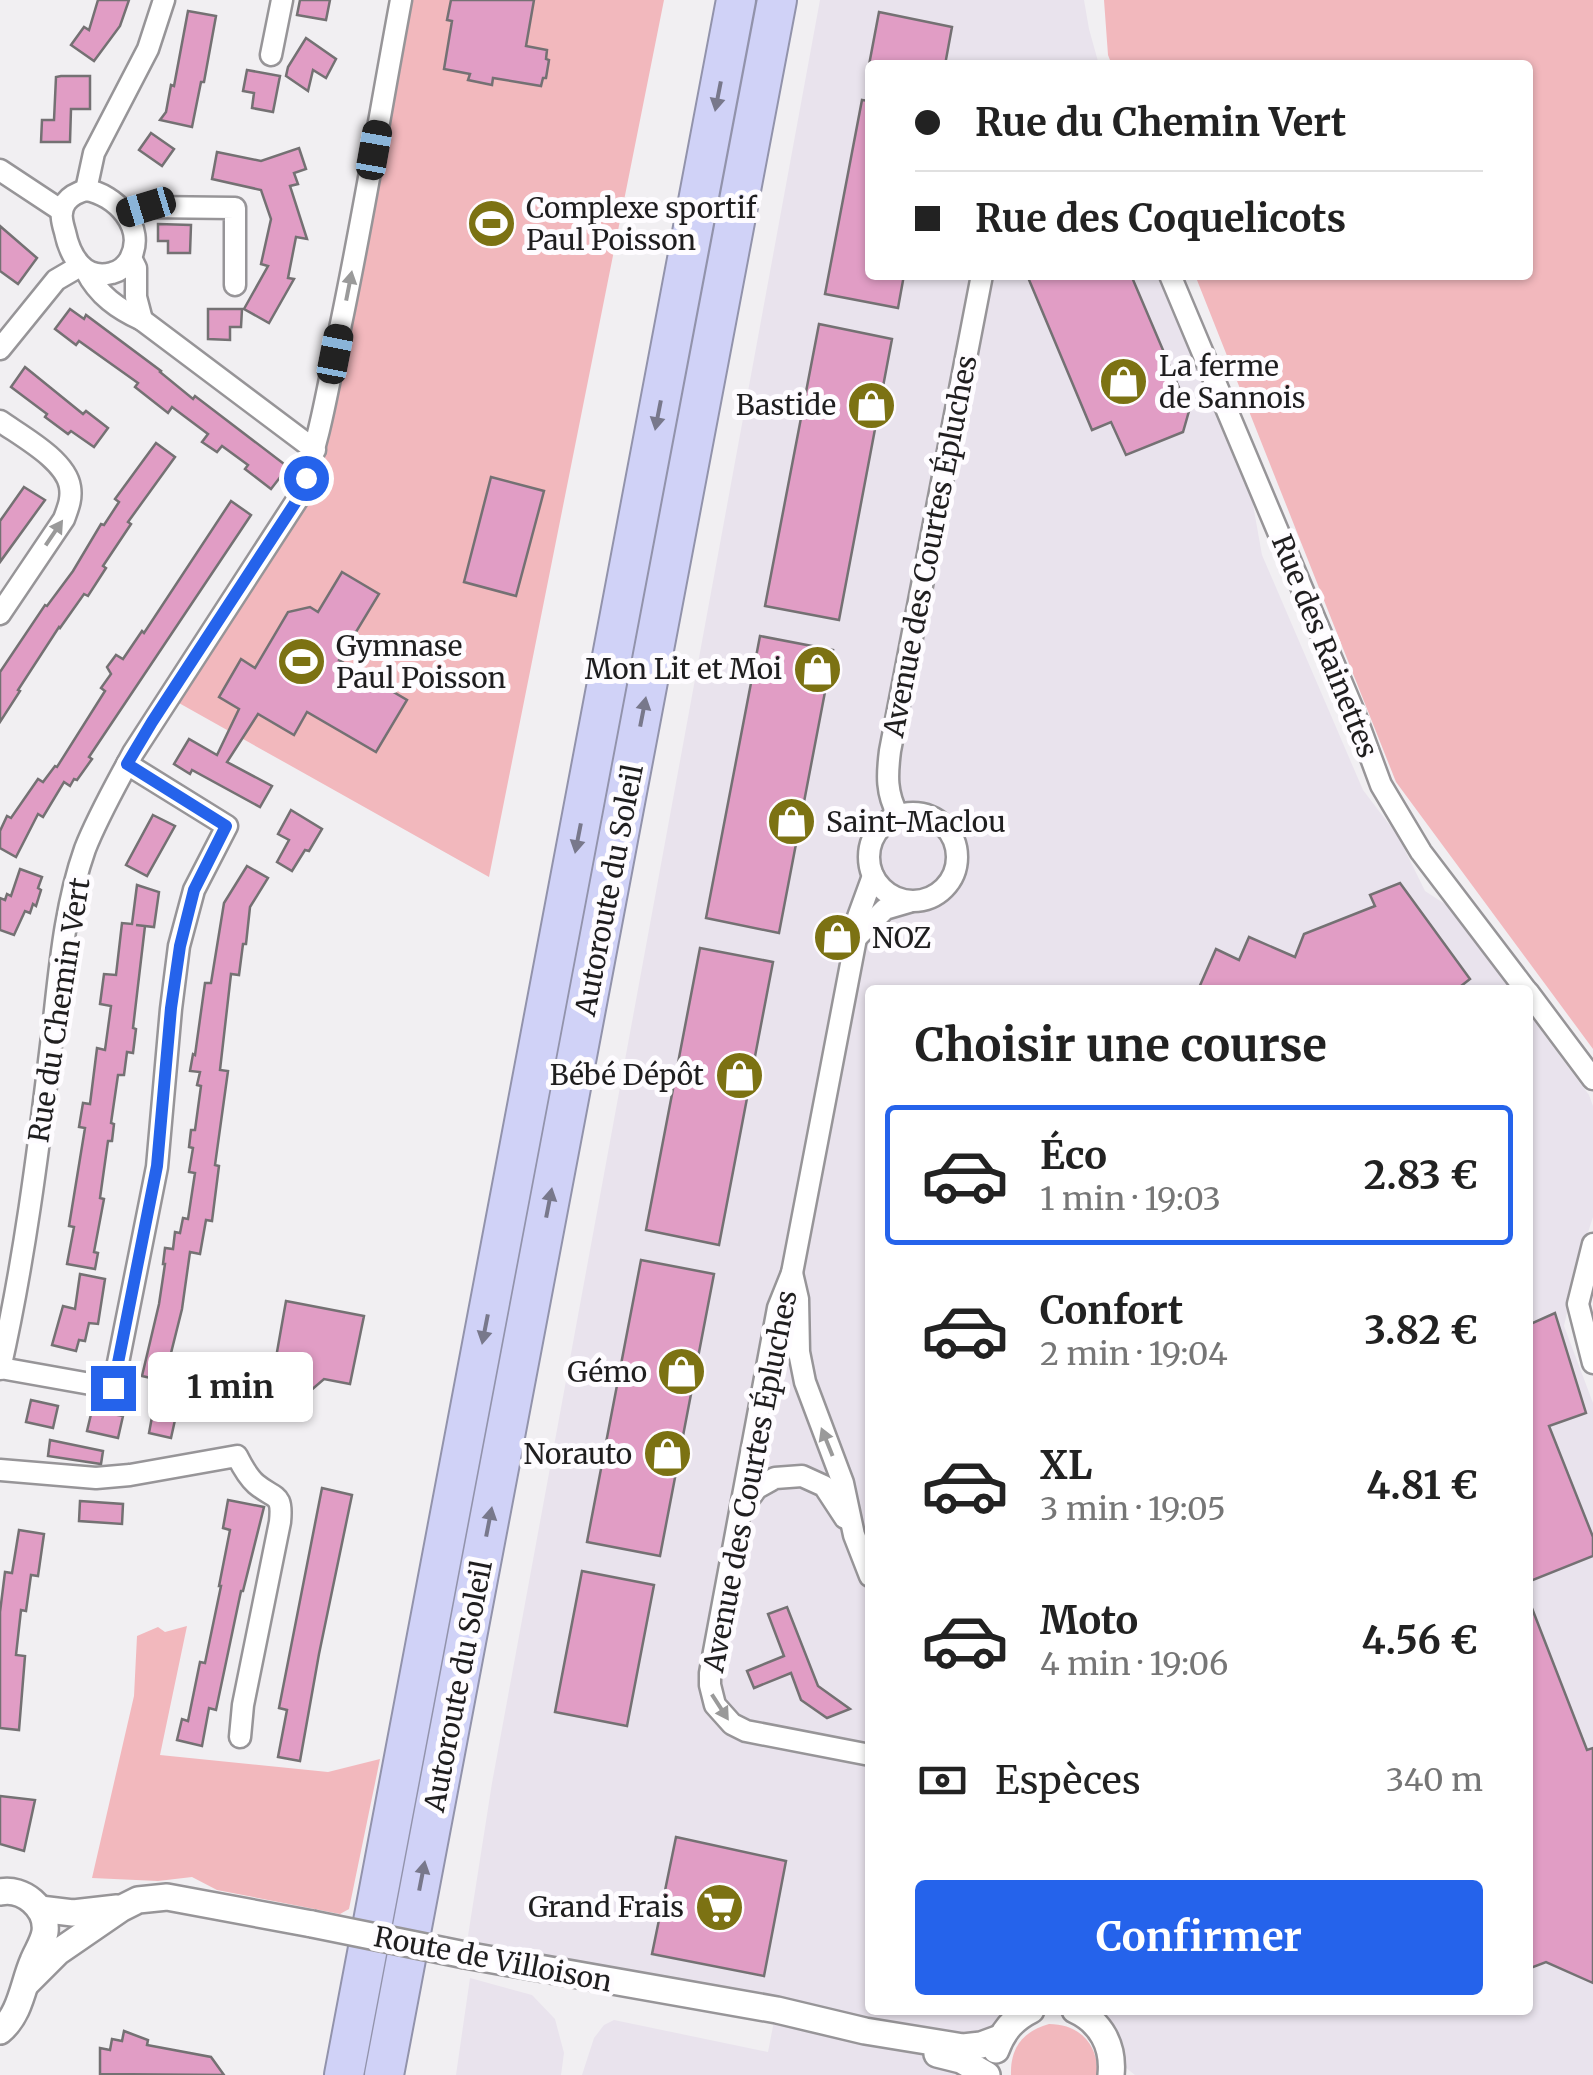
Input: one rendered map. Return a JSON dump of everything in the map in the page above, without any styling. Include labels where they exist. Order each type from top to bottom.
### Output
[{"type":"highway","name":"Autoroute du Soleil","points":[[344,2075],[736,0]]},
{"type":"highway","name":"Autoroute du Soleil","points":[[384,2075],[778,0]]},
{"type":"street","points":[[86,190],[94,153],[148,49],[164,0]]},
{"type":"street","points":[[272,56],[282,0]]},
{"type":"street","name":"Rue du Chemin Vert","points":[[0,1368],[29,1210],[75,884],[86,849],[127,764],[297,500],[315,450],[401,0]]},
{"type":"street","points":[[0,170],[62,211]]},
{"type":"street","points":[[0,349],[56,280],[83,268],[106,275],[120,270],[131,258],[134,241],[126,213],[99,192],[86,190],[74,194],[62,211],[68,244],[83,268],[95,289],[315,450]]},
{"type":"street","points":[[126,213],[146,207],[235,208],[235,285]]},
{"type":"street","points":[[131,258],[136,268],[136,297],[142,320]]},
{"type":"street","name":"Avenue des Courtes Épluches","points":[[898,816],[887,780],[890,751],[981,280]]},
{"type":"street","name":"Rue des Rainettes","points":[[1172,280],[1382,785],[1421,852],[1522,985]]},
{"type":"street","points":[[0,421],[55,461],[70,486],[70,502],[64,518],[0,614]]},
{"type":"street","points":[[0,1368],[113,1388],[157,1166],[180,946],[194,890],[226,826],[127,764]]},
{"type":"street","points":[[856,938],[885,908],[930,899],[945,889],[955,874],[958,856],[945,825],[914,812],[885,823],[870,848],[869,862],[882,889],[909,902]]},
{"type":"street","name":"Avenue des Courtes Épluches","points":[[865,1752],[746,1732],[732,1724],[715,1705],[710,1674],[778,1308],[792,1273],[858,917],[873,876]]},
{"type":"street","name":"Rue des Rainettes","points":[[1533,999],[1593,1079]]},
{"type":"street","points":[[1593,1244],[1578,1304],[1593,1363]]},
{"type":"street","name":"Avenue des Courtes Épluches","points":[[792,1273],[805,1382],[843,1483],[854,1535],[865,1563]]},
{"type":"street","points":[[0,1470],[96,1478],[237,1456],[256,1484],[274,1494],[282,1505],[280,1522],[240,1736]]},
{"type":"street","points":[[740,1510],[757,1488],[774,1478],[802,1476],[824,1486],[854,1535]]},
{"type":"street","points":[[0,1878],[46,1928],[26,1984],[8,2024],[0,2031]]},
{"type":"street","name":"Route de Villoison","points":[[26,1984],[58,1952],[122,1908],[138,1900],[168,1897],[777,2010],[866,2031],[964,2046],[980,2045],[1015,2020]]},
{"type":"street","name":"Route de Villoison","points":[[21,1898],[73,1913],[122,1908]]},
{"type":"street","points":[[1083,2015],[1102,2031],[1111,2065],[1135,2075]]},
{"type":"street","points":[[996,2075],[995,2059],[1015,2020]]},
{"type":"street","name":"Route de Villoison","points":[[866,2031],[960,2060],[987,2075]]},
{"type":"shaded area","name":"Complexe sportif Paul Poisson","points":[[405,0],[664,0],[489,877],[170,698],[300,500]]},
{"type":"shaded area","points":[[820,0],[1084,0],[1098,60],[865,60],[865,280],[1160,280],[1252,499],[1262,555],[1363,790],[1398,836],[1425,891],[1448,906],[1507,985],[865,985],[865,2015],[1022,2015],[963,2046],[987,2075],[582,2075],[594,2038],[614,2020],[768,2052],[776,2011],[465,1955],[492,1783]]},
{"type":"shaded area","points":[[1104,0],[1593,0],[1593,1049],[1396,782],[1197,280],[1533,280],[1533,60],[1110,60]]},
{"type":"shaded area","points":[[1533,1020],[1593,1106],[1593,1217],[1564,1326],[1593,1403],[1593,2075],[1135,2075],[1111,2056],[1079,2015],[1533,2015]]},
{"type":"shaded area","points":[[187,1626],[160,1755],[328,1772],[380,1759],[349,1909],[340,1914],[217,1890],[192,1877],[158,1881],[92,1878],[134,1696],[137,1636],[158,1627],[165,1632]]},
{"type":"shaded area","points":[[470,1978],[532,1995],[555,2019],[564,2053],[561,2075],[456,2075]]},
{"type":"shaded area","points":[[1049,2024],[1069,2028],[1085,2038],[1095,2054],[1097,2075],[1011,2075],[1020,2042],[1032,2031]]},
{"type":"building","points":[[98,0],[129,0],[120,26],[94,61],[71,45],[84,27],[89,30]]},
{"type":"building","points":[[300,0],[330,0],[326,20],[297,15]]},
{"type":"building","points":[[451,0],[534,0],[526,46],[547,50],[546,78],[541,86],[493,78],[492,85],[468,80],[470,74],[444,69],[452,21],[447,20]]},
{"type":"building","points":[[188,11],[216,16],[192,127],[160,120],[166,112],[171,85],[174,86]]},
{"type":"building","points":[[879,12],[952,27],[946,60],[870,60]]},
{"type":"building","points":[[306,38],[336,59],[326,78],[313,70],[308,91],[286,76]]},
{"type":"building","points":[[247,70],[280,76],[273,112],[252,108],[254,93],[243,91]]},
{"type":"building","points":[[90,76],[90,109],[71,109],[70,142],[41,142],[42,120],[54,120],[56,77]]},
{"type":"building","points":[[862,100],[865,100],[865,280],[903,280],[898,308],[825,294]]},
{"type":"building","points":[[151,133],[174,149],[162,166],[139,150]]},
{"type":"building","points":[[299,148],[306,169],[294,173],[298,184],[290,186],[307,239],[296,237],[288,278],[294,279],[269,323],[244,309],[268,266],[261,264],[271,219],[261,190],[212,179],[217,152],[261,161]]},
{"type":"building","points":[[158,224],[191,225],[190,253],[168,253],[168,241],[158,241]]},
{"type":"building","points":[[0,226],[37,258],[18,284],[0,271]]},
{"type":"building","name":"La ferme de Sannois","points":[[1029,280],[1133,280],[1189,411],[1183,432],[1126,455],[1111,422],[1092,430]]},
{"type":"building","points":[[70,309],[84,319],[86,315],[288,467],[271,489],[222,446],[217,452],[202,442],[208,434],[172,407],[168,413],[135,387],[138,383],[79,341],[76,345],[55,329]]},
{"type":"building","points":[[208,309],[242,309],[241,327],[230,327],[230,340],[208,339]]},
{"type":"building","points":[[819,324],[892,339],[839,620],[765,606]]},
{"type":"building","points":[[25,367],[83,414],[86,411],[108,428],[94,447],[71,431],[68,434],[11,387]]},
{"type":"building","points":[[156,443],[175,457],[128,522],[131,524],[88,596],[84,594],[59,627],[0,722],[0,672],[73,571],[119,502],[115,499]]},
{"type":"building","points":[[491,477],[544,491],[516,596],[464,582]]},
{"type":"building","points":[[24,487],[45,500],[0,562],[0,521]]},
{"type":"building","points":[[231,501],[251,515],[89,757],[92,759],[70,786],[64,782],[43,817],[38,814],[16,857],[0,848],[0,831],[7,816],[11,818],[38,779],[43,782],[57,767],[105,691],[101,688],[111,674],[107,667],[116,655],[123,659],[144,633]]},
{"type":"building","name":"Gymnase Paul Poisson","points":[[342,572],[379,594],[339,660],[407,700],[376,752],[307,712],[294,735],[258,714],[227,762],[272,786],[260,807],[174,764],[189,739],[217,755],[239,709],[219,697],[241,659],[255,668],[288,612],[310,607],[318,612]]},
{"type":"building","points":[[760,636],[833,650],[779,933],[706,918]]},
{"type":"building","points":[[291,810],[322,829],[292,871],[277,862],[289,840],[278,834]]},
{"type":"building","points":[[153,815],[175,826],[147,876],[126,865]]},
{"type":"building","points":[[247,866],[268,878],[250,907],[239,975],[231,974],[220,1070],[228,1071],[212,1221],[206,1220],[200,1254],[190,1252],[182,1309],[164,1381],[142,1376],[159,1304],[165,1248],[173,1249],[175,1232],[180,1233],[183,1218],[188,1219],[195,1173],[189,1172],[193,1148],[189,1147],[201,1086],[197,1085],[200,1072],[190,1071],[205,983],[211,983],[224,903]]},
{"type":"building","points":[[20,869],[42,877],[38,888],[41,890],[36,906],[33,904],[30,913],[25,911],[14,935],[0,930],[0,898],[11,896]]},
{"type":"building","points":[[1400,883],[1470,979],[1462,985],[1200,985],[1216,949],[1239,960],[1249,937],[1295,957],[1304,934],[1375,906],[1370,895]]},
{"type":"building","points":[[137,885],[159,892],[154,927],[145,926],[133,1053],[127,1052],[124,1075],[118,1075],[112,1141],[108,1141],[100,1198],[104,1199],[94,1252],[98,1253],[95,1269],[67,1264],[74,1227],[69,1226],[85,1128],[79,1127],[83,1103],[90,1104],[97,1048],[105,1050],[111,1006],[100,1004],[104,974],[116,975],[122,923],[132,924]]},
{"type":"building","points":[[700,948],[773,962],[719,1245],[646,1230]]},
{"type":"building","points":[[641,1260],[714,1274],[660,1556],[587,1542]]},
{"type":"building","points":[[80,1274],[105,1279],[98,1324],[89,1323],[85,1341],[79,1340],[76,1351],[52,1345],[63,1306],[75,1309]]},
{"type":"building","points":[[286,1301],[364,1316],[350,1384],[324,1379],[309,1392],[299,1374],[274,1369]]},
{"type":"building","points":[[1555,1313],[1586,1413],[1549,1426],[1593,1537],[1593,1556],[1533,1580],[1533,1323]]},
{"type":"building","points":[[157,1390],[184,1395],[171,1438],[149,1433]]},
{"type":"building","points":[[31,1400],[58,1406],[53,1428],[26,1422]]},
{"type":"building","points":[[92,1410],[123,1416],[118,1438],[87,1431]]},
{"type":"building","points":[[50,1440],[103,1451],[101,1464],[48,1456]]},
{"type":"building","points":[[322,1488],[352,1495],[300,1761],[278,1757],[287,1710],[279,1708]]},
{"type":"building","points":[[228,1500],[264,1507],[241,1591],[216,1710],[209,1708],[202,1746],[177,1740],[182,1719],[188,1721],[200,1662],[205,1663],[230,1530],[223,1528]]},
{"type":"building","points":[[80,1501],[123,1504],[122,1524],[79,1521]]},
{"type":"building","points":[[19,1530],[44,1534],[38,1576],[31,1575],[26,1611],[21,1610],[16,1655],[25,1656],[19,1730],[0,1728],[0,1612],[5,1572],[12,1573]]},
{"type":"building","points":[[582,1571],[654,1585],[627,1726],[555,1712]]},
{"type":"building","points":[[787,1607],[818,1686],[850,1709],[827,1718],[801,1700],[791,1673],[754,1688],[747,1671],[784,1656],[768,1614]]},
{"type":"building","points":[[1533,1611],[1587,1750],[1593,1748],[1593,1983],[1546,1962],[1533,1967]]},
{"type":"building","points":[[0,1796],[35,1800],[24,1851],[0,1844]]},
{"type":"building","name":"Grand Frais","points":[[676,1837],[786,1861],[764,1976],[652,1954]]},
{"type":"building","points":[[124,2031],[148,2040],[147,2045],[211,2057],[224,2075],[100,2074],[100,2048],[110,2050],[112,2039],[122,2041]]},
{"type":"place","name":"Complexe sportif Paul Poisson","points":[[491,224]]},
{"type":"place","name":"La ferme de Sannois","points":[[1124,382]]},
{"type":"place","name":"Bastide","points":[[871,405]]},
{"type":"place","name":"Gymnase Paul Poisson","points":[[301,662]]},
{"type":"place","name":"Mon Lit et Moi","points":[[817,669]]},
{"type":"place","name":"Saint-Maclou","points":[[791,822]]},
{"type":"place","name":"NOZ","points":[[837,938]]},
{"type":"place","name":"Bébé Dépôt","points":[[739,1075]]},
{"type":"place","name":"Gémo","points":[[682,1372]]},
{"type":"place","name":"Norauto","points":[[667,1454]]},
{"type":"place","name":"Grand Frais","points":[[719,1907]]},
{"type":"route","points":[[113,1388],[157,1166],[180,946],[194,890],[226,826],[127,764],[297,500],[306,478]]}]
